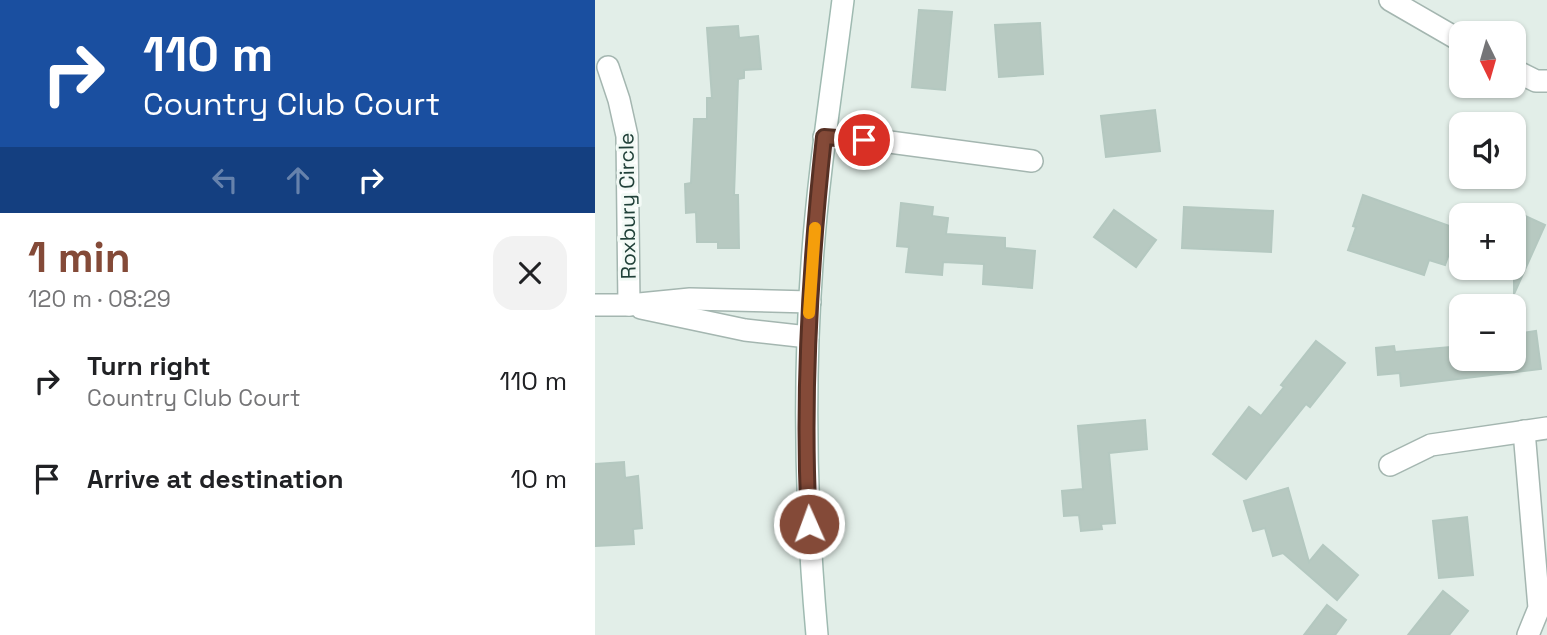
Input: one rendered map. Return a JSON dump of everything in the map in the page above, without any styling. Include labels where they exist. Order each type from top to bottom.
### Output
[{"type":"street","points":[[817,635],[808,499],[808,337],[824,137],[843,0]]},
{"type":"street","points":[[1390,0],[1449,34]]},
{"type":"street","name":"Roxbury Circle","points":[[608,67],[622,109],[627,136],[629,306]]},
{"type":"street","points":[[1526,75],[1547,81]]},
{"type":"street","points":[[824,137],[882,141],[1032,160]]},
{"type":"street","points":[[595,305],[629,306],[690,299],[810,302]]},
{"type":"street","points":[[629,306],[745,330],[808,337]]},
{"type":"street","points":[[1389,465],[1431,444],[1547,428]]},
{"type":"street","points":[[1524,431],[1539,608],[1528,635]]},
{"type":"building","points":[[919,10],[952,12],[945,90],[912,87]]},
{"type":"building","points":[[1040,23],[1043,74],[999,77],[995,25]]},
{"type":"building","points":[[738,26],[739,38],[758,36],[761,69],[744,70],[744,78],[738,79],[734,195],[738,195],[739,248],[718,248],[718,242],[697,242],[696,212],[686,213],[685,184],[691,183],[694,119],[707,119],[707,98],[712,98],[707,28]]},
{"type":"building","points":[[1155,110],[1160,151],[1106,157],[1101,116]]},
{"type":"building","points":[[1363,195],[1449,226],[1449,254],[1445,265],[1429,260],[1424,275],[1348,250],[1356,227],[1353,226]]},
{"type":"building","points":[[901,203],[933,207],[932,216],[948,218],[946,234],[1005,238],[1005,248],[1035,251],[1032,288],[983,284],[984,264],[943,262],[942,275],[906,272],[909,247],[897,246]]},
{"type":"building","points":[[1184,207],[1273,211],[1271,252],[1182,248]]},
{"type":"building","points":[[1114,210],[1156,240],[1136,267],[1094,237]]},
{"type":"building","points":[[1526,216],[1545,225],[1526,267]]},
{"type":"building","points":[[1514,280],[1520,280],[1514,294]]},
{"type":"building","points":[[1536,331],[1541,369],[1526,371],[1526,332]]},
{"type":"building","points":[[1316,341],[1345,363],[1310,407],[1306,404],[1246,479],[1213,454],[1249,407],[1261,416],[1284,387],[1281,385]]},
{"type":"building","points":[[1394,346],[1395,352],[1449,347],[1449,371],[1525,371],[1401,386],[1400,373],[1378,375],[1376,348]]},
{"type":"building","points":[[1145,420],[1147,449],[1109,453],[1115,523],[1101,524],[1102,529],[1081,531],[1079,515],[1064,516],[1062,491],[1083,489],[1078,426]]},
{"type":"building","points":[[624,462],[625,478],[638,476],[642,528],[633,529],[634,544],[595,546],[595,464]]},
{"type":"building","points":[[1288,488],[1309,562],[1323,545],[1358,575],[1337,600],[1283,553],[1273,556],[1265,528],[1253,531],[1244,501]]},
{"type":"building","points":[[1467,517],[1473,575],[1439,578],[1433,521]]},
{"type":"building","points":[[1443,591],[1468,611],[1449,635],[1408,635]]},
{"type":"building","points":[[1327,605],[1346,620],[1335,635],[1304,635]]},
{"type":"slow traffic","points":[[809,313],[815,228]]},
{"type":"route","points":[[809,524],[808,337],[824,137],[864,140]]}]
